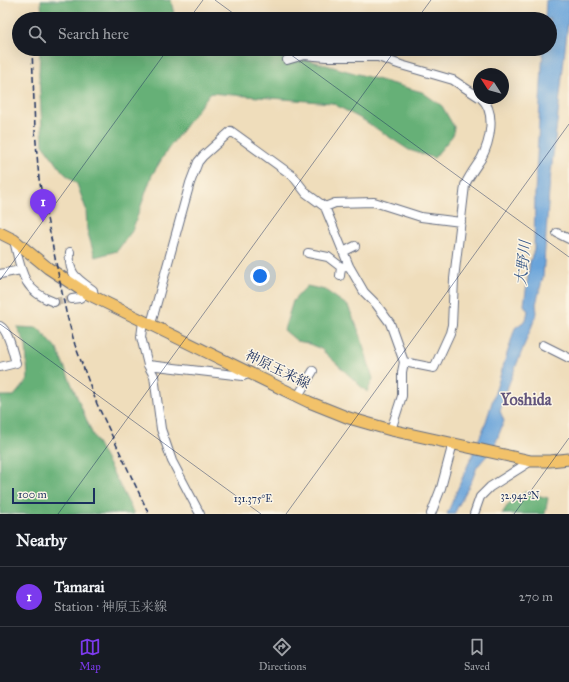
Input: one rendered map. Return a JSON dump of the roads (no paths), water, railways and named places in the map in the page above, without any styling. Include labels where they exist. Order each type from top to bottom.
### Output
[{"type":"main road","name":"神原玉来線","points":[[0,233],[14,240],[48,268],[90,295],[298,396],[349,418],[391,430],[531,461],[569,459]]},
{"type":"street","points":[[287,60],[301,56]]},
{"type":"street","points":[[315,56],[378,56],[401,65],[453,80],[473,93]]},
{"type":"street","points":[[404,362],[434,368],[450,333],[452,325],[454,279],[465,185],[481,157],[490,131],[491,115],[486,104]]},
{"type":"street","points":[[200,514],[172,461],[161,429],[154,376],[148,365],[140,337],[147,322],[190,183],[198,162],[203,156],[231,131],[293,176],[306,193],[325,207],[343,252],[345,266],[340,276]]},
{"type":"street","points":[[325,207],[335,203],[374,202],[421,217],[461,222]]},
{"type":"street","points":[[557,233],[569,239]]},
{"type":"street","points":[[14,240],[21,270],[32,290],[38,295],[54,302]]},
{"type":"street","points":[[343,252],[355,246]]},
{"type":"street","points":[[70,252],[70,268],[74,275],[79,281],[93,290],[90,295],[72,299]]},
{"type":"street","points":[[308,253],[328,257],[345,266],[390,323],[404,362],[402,372],[402,396],[391,430]]},
{"type":"street","points":[[0,274],[21,270]]},
{"type":"street","points":[[0,326],[4,328],[16,363],[0,367]]},
{"type":"street","points":[[543,345],[569,358]]},
{"type":"street","points":[[148,365],[243,376],[251,373]]},
{"type":"street","points":[[298,396],[313,371]]},
{"type":"street","points":[[431,514],[458,444]]},
{"type":"street","points":[[474,514],[480,497],[490,487],[531,461]]},
{"type":"water","points":[[546,0],[569,0],[569,12],[549,190],[543,277],[536,304],[537,313],[508,386],[500,411],[504,421],[494,447],[477,467],[472,480],[454,514],[447,514],[485,425],[515,328],[526,320],[528,311],[524,305],[530,262],[534,250],[535,193],[543,56],[557,56],[557,12],[545,12]]},
{"type":"tunnel","points":[[54,302],[72,299]]},
{"type":"railway","points":[[32,56],[35,130],[39,179],[66,312],[75,345],[97,404],[149,514]]},
{"type":"place","name":"Tamarai","points":[[43,222]]},
{"type":"district","name":"Yoshida","points":[[526,399]]},
{"type":"water label","name":"大野川","points":[[523,263]]}]
